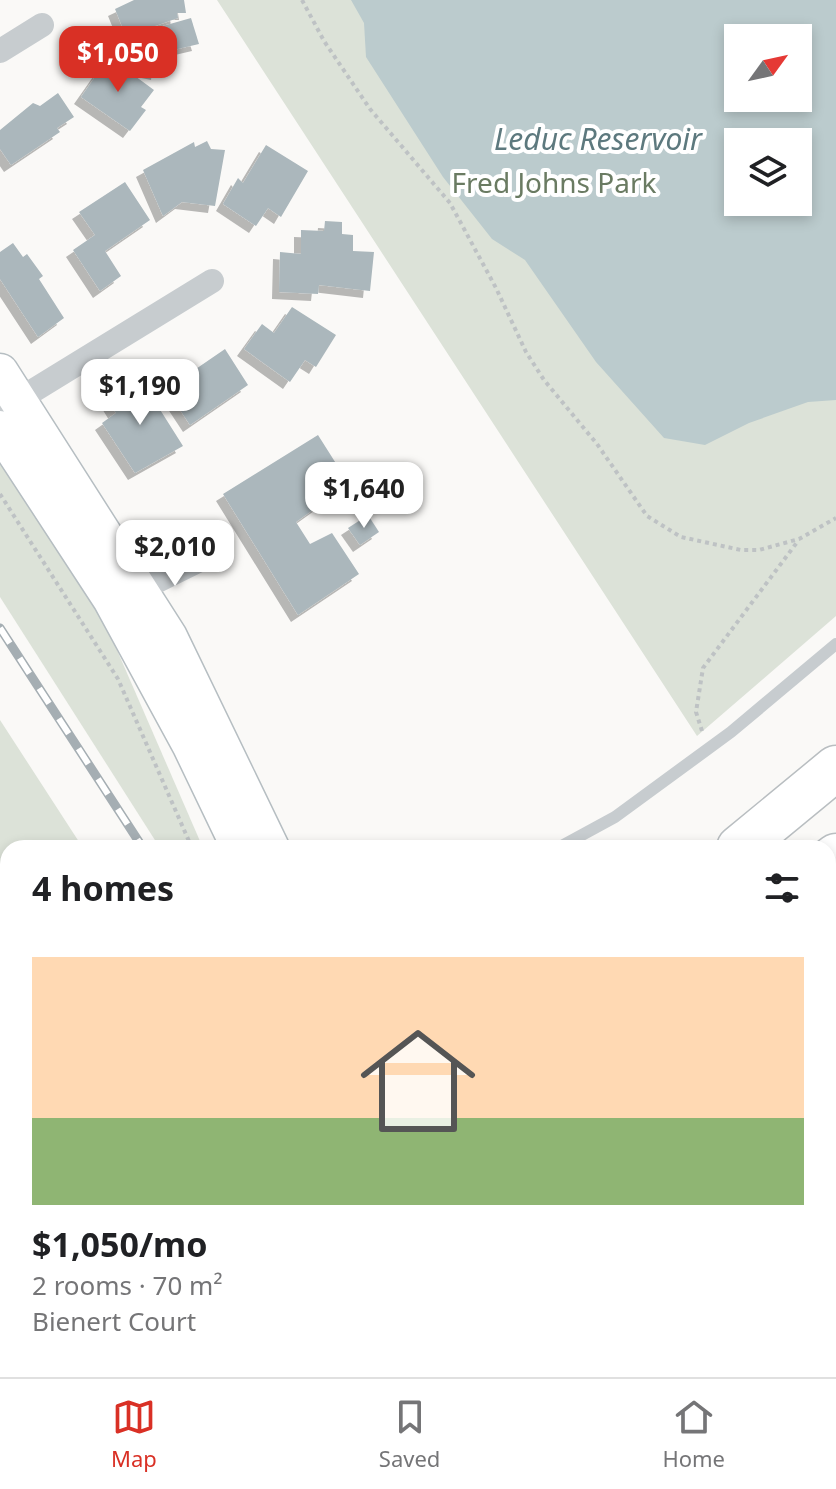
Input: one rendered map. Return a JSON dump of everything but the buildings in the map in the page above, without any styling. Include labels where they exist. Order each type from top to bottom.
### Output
[{"type":"highway","points":[[749,840],[836,768]]},
{"type":"main road","points":[[4,403],[221,740],[267,840]]},
{"type":"main road","points":[[125,592],[191,746],[236,840]]},
{"type":"street","points":[[0,51],[42,25]]},
{"type":"street","points":[[4,403],[212,281]]},
{"type":"street","points":[[125,592],[193,559]]},
{"type":"lane","points":[[573,840],[615,817],[708,749],[836,644]]},
{"type":"path","points":[[302,0],[324,41],[370,109],[450,203],[526,352],[544,380],[597,444],[647,516],[681,537],[741,550],[759,550],[799,539],[836,518]]},
{"type":"path","points":[[0,494],[118,679],[188,840]]},
{"type":"path","points":[[708,749],[696,712],[703,668],[799,539]]},
{"type":"green space","name":"Fred Johns Park","points":[[217,0],[836,0],[836,616],[697,736]]},
{"type":"green space","points":[[0,458],[97,604],[200,840],[155,840],[0,597]]},
{"type":"green space","points":[[0,720],[78,840],[0,840]]},
{"type":"water","name":"Leduc Reservoir","points":[[351,0],[836,0],[836,400],[808,402],[749,423],[705,445],[664,438],[596,362],[525,260],[492,239],[443,177],[366,57],[364,23]]},
{"type":"railway","points":[[0,628],[138,840]]}]
